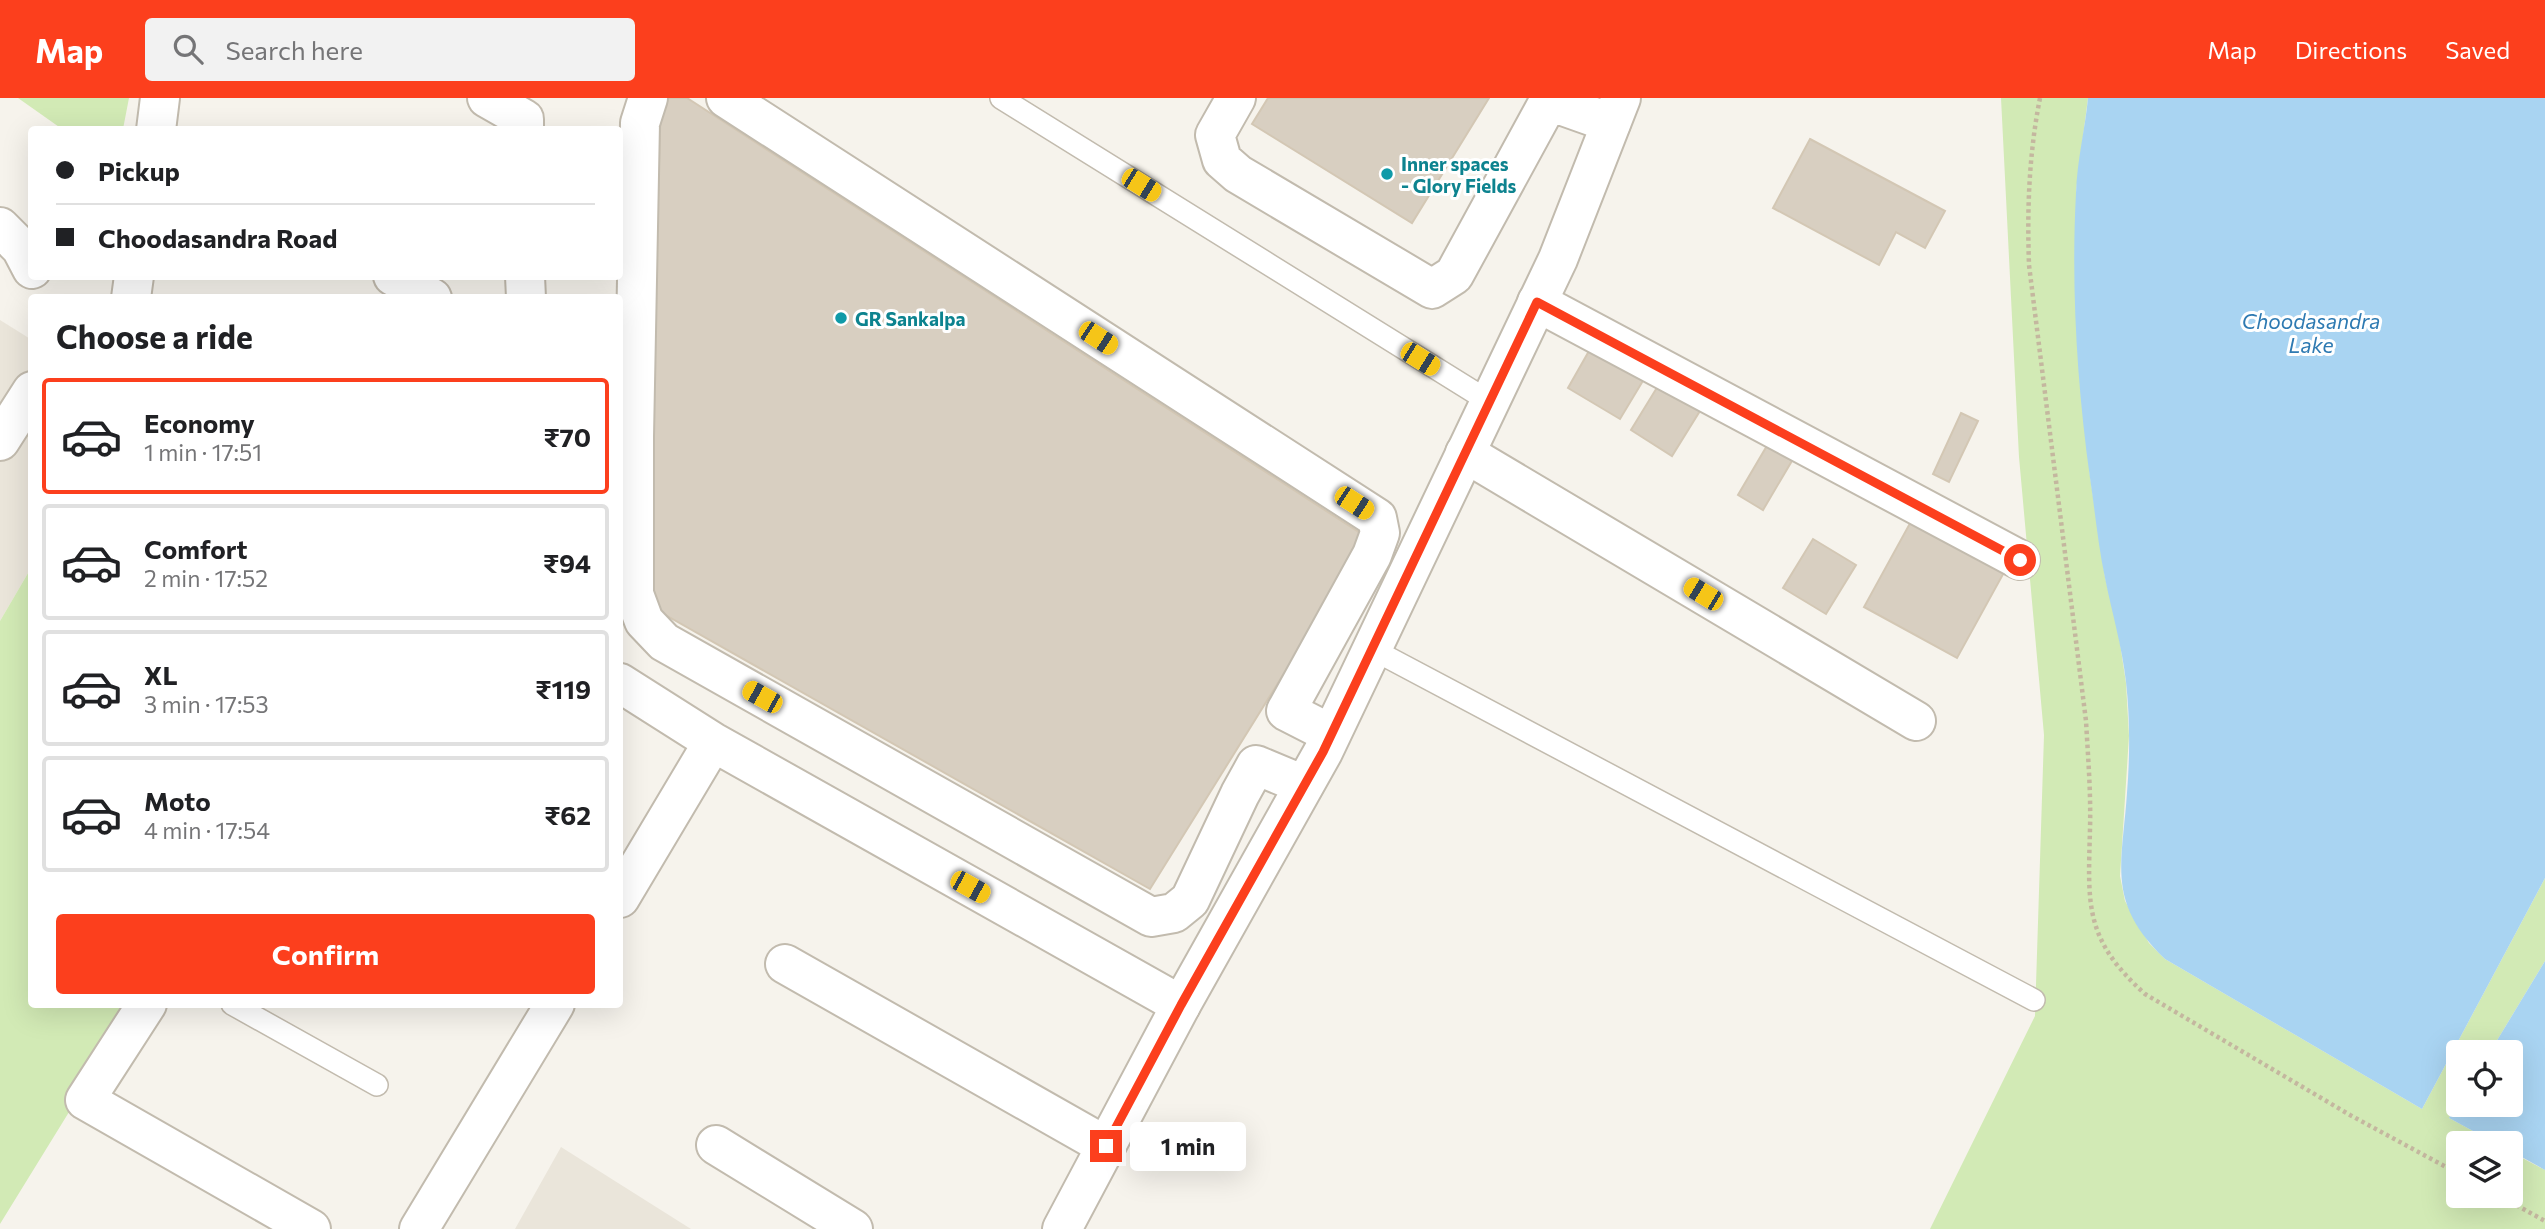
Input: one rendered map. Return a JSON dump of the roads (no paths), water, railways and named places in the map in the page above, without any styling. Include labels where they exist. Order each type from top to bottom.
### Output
[{"type":"street","points":[[157,126],[160,98]]},
{"type":"street","points":[[486,98],[524,116]]},
{"type":"street","points":[[648,98],[640,124],[634,437],[634,594],[644,621],[664,642],[1151,917],[1174,913],[1191,900],[1240,794],[1373,555],[1380,533],[1377,518],[726,98]]},
{"type":"street","points":[[1062,1229],[1181,1005],[1331,734],[1558,259],[1616,110],[1549,102],[1454,275],[1432,289],[1238,174],[1222,160],[1215,135],[1236,98]]},
{"type":"street","points":[[0,227],[22,248],[28,261]]},
{"type":"street","points":[[400,280],[425,294]]},
{"type":"street","points":[[1537,302],[2020,560]]},
{"type":"street","points":[[0,441],[28,397]]},
{"type":"street","points":[[1465,453],[1916,721]]},
{"type":"street","points":[[623,685],[713,742],[1181,1005]]},
{"type":"street","points":[[1286,711],[1331,734]]},
{"type":"street","points":[[623,893],[713,742]]},
{"type":"street","points":[[1256,765],[1304,785]]},
{"type":"street","points":[[785,964],[1106,1146]]},
{"type":"street","points":[[144,1008],[85,1100],[311,1229]]},
{"type":"street","points":[[419,1229],[553,1008]]},
{"type":"street","points":[[716,1145],[853,1229]]},
{"type":"lane","points":[[1001,98],[1490,402]]},
{"type":"lane","points":[[1372,649],[2034,1000]]},
{"type":"lane","points":[[239,1008],[377,1085]]},
{"type":"water","name":"Choodasandra Lake","points":[[2088,98],[2545,98],[2545,878],[2459,1040],[2446,1040],[2446,1064],[2422,1109],[2165,959],[2133,919],[2126,901],[2121,863],[2129,765],[2129,723],[2122,655],[2098,541],[2085,443],[2076,336],[2074,264],[2078,169]]},
{"type":"water","points":[[2545,961],[2545,1170],[2523,1158],[2523,1131],[2473,1131],[2449,1118],[2523,1117],[2523,1040],[2497,1040]]},
{"type":"place","name":"Inner spaces - Glory Fields","points":[[1387,174]]},
{"type":"place","name":"GR Sankalpa","points":[[841,318]]}]
